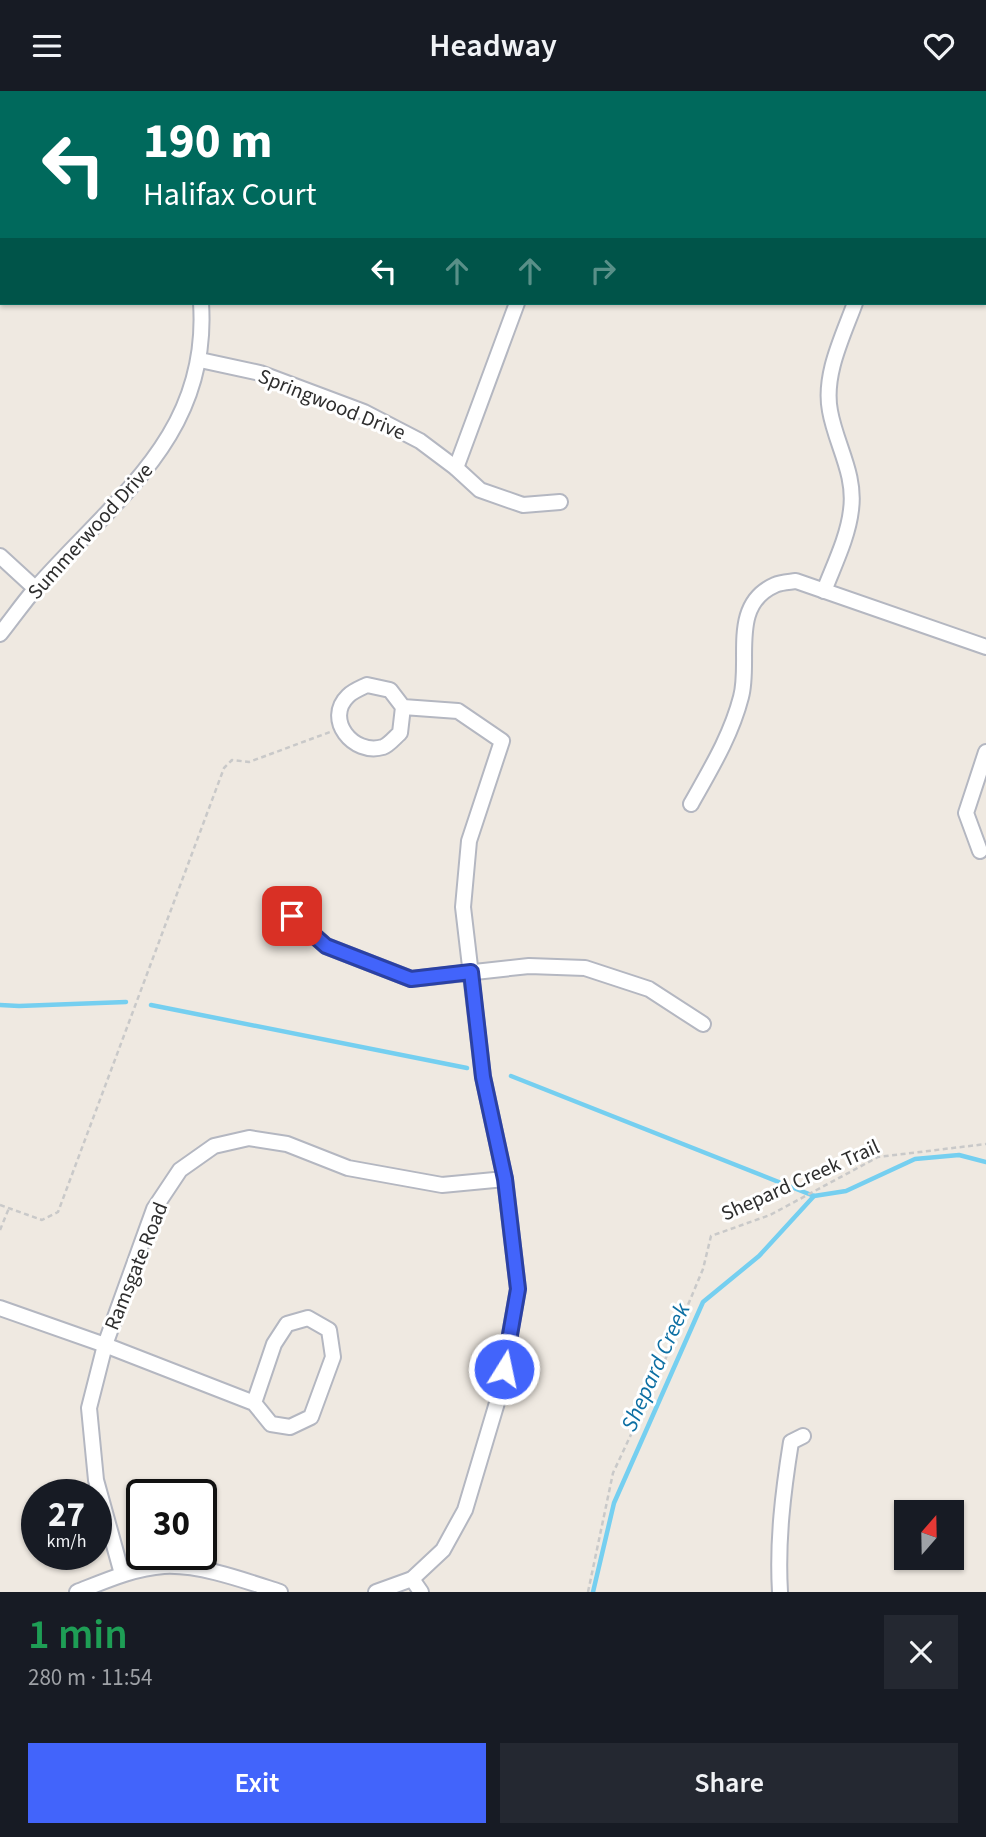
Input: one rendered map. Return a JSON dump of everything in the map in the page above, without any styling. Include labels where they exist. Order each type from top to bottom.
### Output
[{"type":"street","name":"Summerwood Drive","points":[[0,634],[36,589],[138,481],[156,457],[183,411],[200,360],[201,305]]},
{"type":"street","points":[[456,468],[516,305]]},
{"type":"street","points":[[824,591],[846,533],[851,509],[851,485],[847,466],[830,411],[830,384],[835,358],[854,305]]},
{"type":"street","name":"Springwood Drive","points":[[200,360],[260,373],[363,412],[419,441],[456,468],[480,490],[523,505],[560,502]]},
{"type":"street","points":[[0,556],[36,589]]},
{"type":"street","points":[[691,804],[727,739],[742,695],[744,624],[755,601],[775,585],[796,581],[986,647]]},
{"type":"street","points":[[367,685],[390,690],[403,707],[400,733],[385,747],[365,748],[351,742],[341,728],[340,713],[346,697],[367,685]]},
{"type":"street","points":[[376,1592],[412,1579],[443,1550],[466,1510],[499,1396],[518,1289],[505,1179],[483,1077],[463,907],[469,841],[502,741],[458,711],[403,707]]},
{"type":"street","points":[[980,851],[965,813],[986,752]]},
{"type":"street","points":[[292,916],[326,946],[411,979],[528,966],[585,968],[649,989],[702,1024]]},
{"type":"street","name":"Ramsgate Road","points":[[122,1574],[96,1480],[89,1408],[105,1345],[154,1209],[180,1170],[214,1146],[249,1138],[287,1144],[348,1168],[442,1185],[505,1179]]},
{"type":"street","points":[[0,1308],[105,1345],[254,1403],[271,1425],[290,1427],[311,1417],[333,1357],[329,1330],[307,1318],[287,1324],[274,1344],[254,1403]]},
{"type":"street","points":[[780,1592],[778,1554],[791,1442],[803,1436]]},
{"type":"street","points":[[77,1592],[122,1574],[166,1566],[216,1572],[280,1592]]},
{"type":"street","points":[[412,1579],[421,1592]]},
{"type":"path","points":[[0,1205],[41,1220],[58,1212],[224,768],[232,760],[249,762],[341,728]]},
{"type":"path","name":"Shepard Creek Trail","points":[[588,1592],[613,1473],[698,1281],[711,1236],[769,1215],[878,1157],[986,1144]]},
{"type":"path","points":[[0,1230],[9,1208]]},
{"type":"waterway","name":"Shepard Creek","points":[[0,1005],[126,1002]]},
{"type":"waterway","name":"Shepard Creek","points":[[151,1005],[467,1068]]},
{"type":"waterway","name":"Shepard Creek","points":[[511,1076],[814,1196],[846,1191],[915,1159],[959,1155],[986,1162]]},
{"type":"waterway","name":"Shepard Creek","points":[[593,1592],[614,1503],[703,1302],[759,1256],[814,1196]]},
{"type":"route","points":[[292,916],[326,946],[411,979],[471,972],[483,1077],[505,1179],[518,1289],[504,1369]]}]
